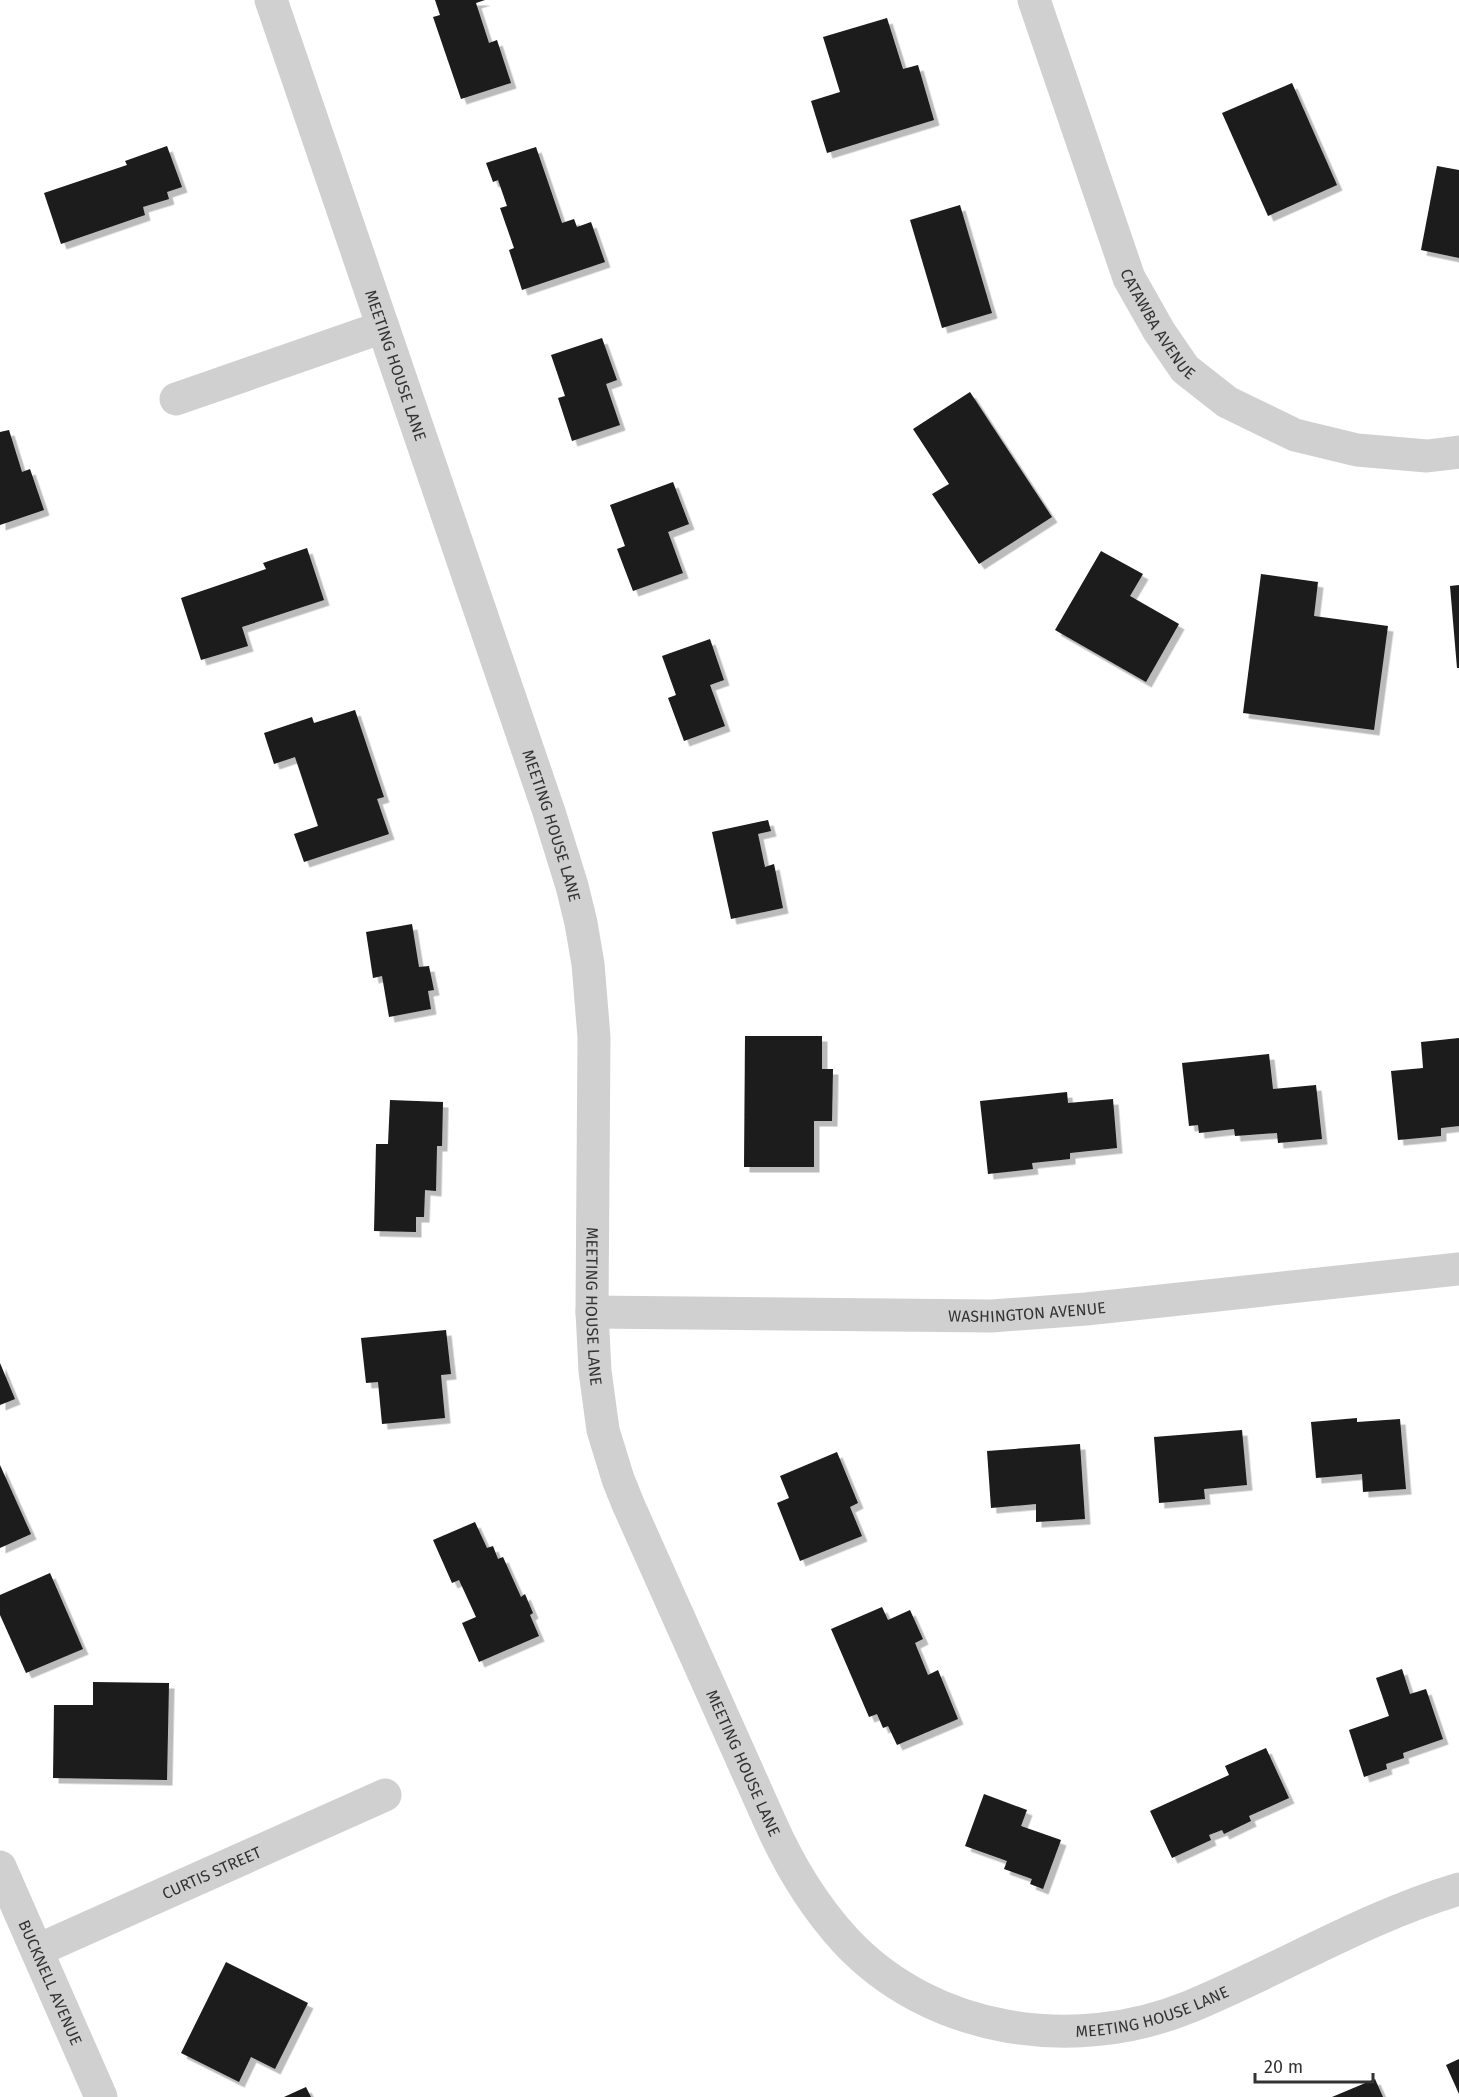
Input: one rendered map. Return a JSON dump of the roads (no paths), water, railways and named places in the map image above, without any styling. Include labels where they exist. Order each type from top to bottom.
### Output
[{"type":"street","name":"MEETING HOUSE LANE","points":[[271,0],[549,812],[581,922],[588,964],[594,1037],[592,1312],[595,1371],[602,1420],[618,1479],[781,1846],[810,1898],[845,1941],[904,1987],[950,2011],[999,2025],[1055,2031],[1102,2029],[1135,2024],[1188,2008],[1376,1921],[1459,1889]]},
{"type":"street","name":"CATAWBA AVENUE","points":[[1034,0],[1129,278],[1159,331],[1185,369],[1227,402],[1295,435],[1357,450],[1427,456],[1459,452]]},
{"type":"street","points":[[176,399],[383,327]]},
{"type":"street","name":"WASHINGTON AVENUE","points":[[592,1312],[993,1316],[1086,1309],[1459,1269]]},
{"type":"street","name":"CURTIS STREET","points":[[38,1950],[385,1795]]},
{"type":"street","name":"BUCKNELL AVENUE","points":[[0,1867],[101,2097]]}]
